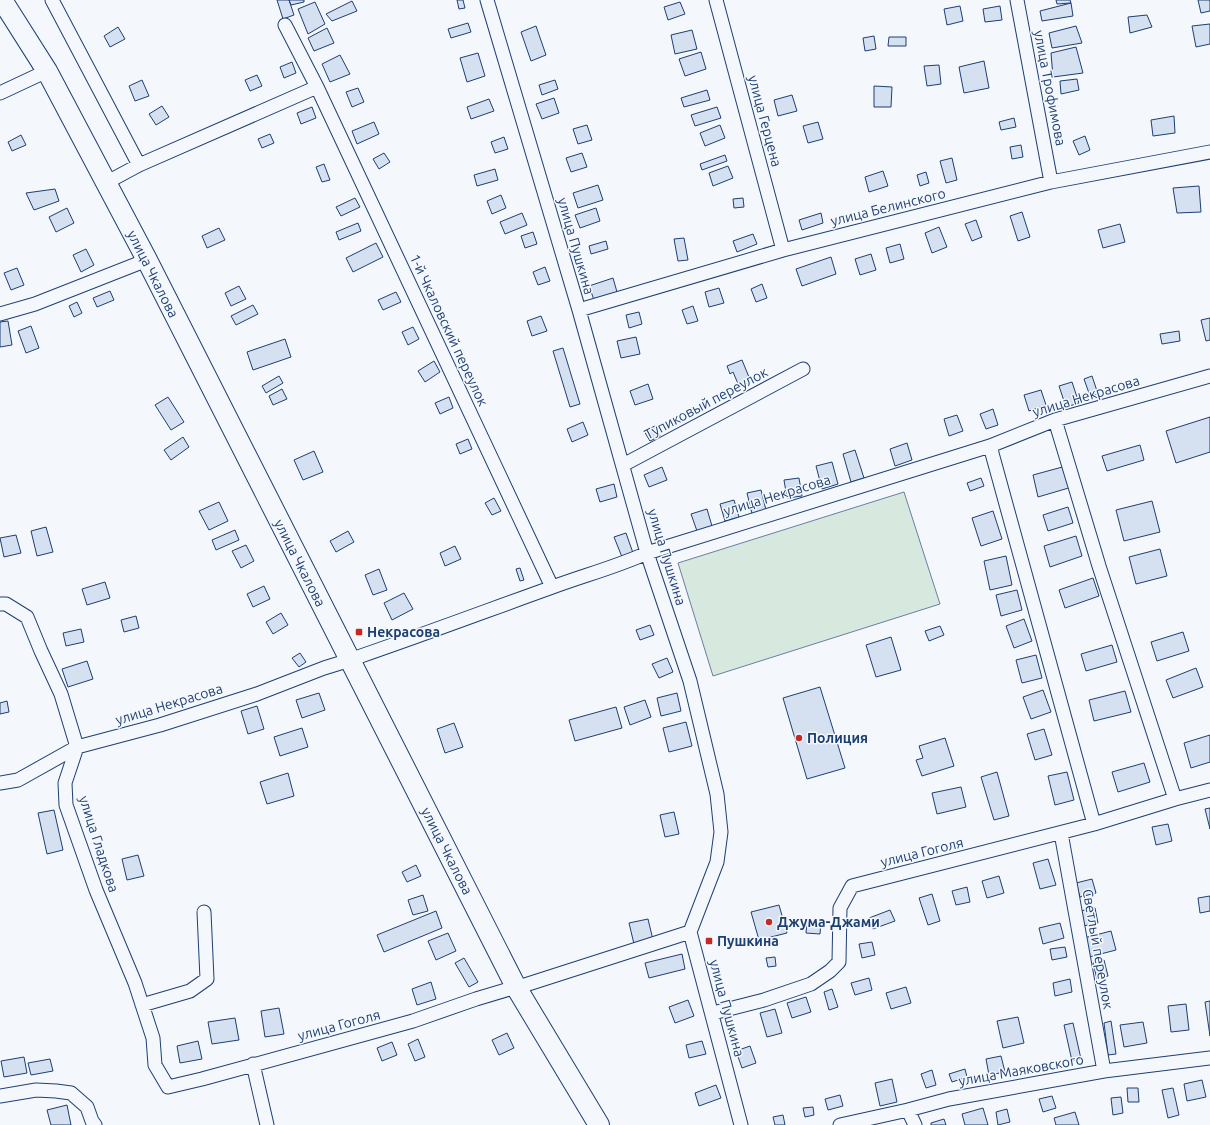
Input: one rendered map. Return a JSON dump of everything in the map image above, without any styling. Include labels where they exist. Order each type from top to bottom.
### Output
[{"type":"main road","name":"улица Чкалова","points":[[2,0],[51,68]]},
{"type":"main road","name":"улица Чкалова","points":[[12,0],[51,68],[150,258],[520,986],[599,1125]]},
{"type":"main road","name":"улица Чкалова","points":[[520,986],[608,1125]]},
{"type":"street","points":[[52,0],[139,165]]},
{"type":"street","name":"улица Пушкина","points":[[487,0],[579,310],[647,553],[690,681],[717,794],[721,832],[717,862],[690,932],[713,1013],[741,1125]]},
{"type":"street","name":"улица Герцена","points":[[716,0],[783,250]]},
{"type":"street","name":"улица Трофимова","points":[[1017,0],[1051,182]]},
{"type":"street","name":"1-й Чкаловский переулок","points":[[285,25],[317,88],[552,587]]},
{"type":"street","points":[[0,93],[51,68]]},
{"type":"street","points":[[110,181],[139,165],[317,88]]},
{"type":"street","name":"улица Белинского","points":[[579,310],[783,250],[1051,182],[1210,152]]},
{"type":"street","points":[[0,314],[35,304],[150,258]]},
{"type":"street","name":"Тупиковый переулок","points":[[623,466],[803,369]]},
{"type":"street","name":"улица Некрасова","points":[[0,783],[18,780],[77,747],[160,726],[257,694],[324,668],[461,621],[647,553],[990,446],[1056,420],[1210,376]]},
{"type":"street","points":[[1056,420],[1099,566],[1176,799]]},
{"type":"street","points":[[990,446],[1094,824]]},
{"type":"street","points":[[0,604],[6,604],[27,617],[40,651],[61,694],[77,747]]},
{"type":"street","name":"улица Гладкова","points":[[77,747],[65,783],[66,805],[96,890],[135,983],[153,1038],[155,1065],[168,1087]]},
{"type":"street","name":"улица Гоголя","points":[[713,1013],[764,1000],[810,984],[830,971],[839,962],[840,908],[852,886],[1061,833],[1210,790]]},
{"type":"street","name":"Светлый переулок","points":[[1061,833],[1104,1071]]},
{"type":"street","points":[[142,1004],[190,991],[206,979],[204,912]]},
{"type":"street","name":"улица Гоголя","points":[[168,1087],[412,1021],[476,999],[690,932]]},
{"type":"street","name":"улица Маяковского","points":[[840,1125],[949,1099],[1104,1071],[1210,1058]]},
{"type":"street","points":[[253,1064],[267,1125]]},
{"type":"street","points":[[0,1096],[36,1090],[71,1093],[87,1107],[95,1125]]},
{"type":"street","points":[[908,1110],[915,1125]]},
{"type":"shaded area","points":[[904,492],[940,604],[713,676],[678,563]]},
{"type":"building","points":[[277,0],[289,0],[294,15],[283,19]]},
{"type":"building","points":[[289,0],[304,0],[304,2],[291,5]]},
{"type":"building","points":[[457,0],[463,0],[465,8],[459,9]]},
{"type":"building","points":[[1056,0],[1070,0],[1071,3],[1057,4]]},
{"type":"building","points":[[1198,0],[1210,0],[1210,11],[1201,13]]},
{"type":"building","points":[[352,1],[357,11],[332,21],[326,14]]},
{"type":"building","points":[[315,2],[325,24],[308,34],[298,9]]},
{"type":"building","points":[[680,2],[685,14],[668,20],[664,7]]},
{"type":"building","points":[[1071,3],[1073,16],[1042,21],[1040,11]]},
{"type":"building","points":[[960,6],[963,21],[947,25],[944,9]]},
{"type":"building","points":[[1000,6],[1002,20],[985,22],[983,9]]},
{"type":"building","points":[[1147,15],[1152,27],[1130,33],[1128,17]]},
{"type":"building","points":[[468,23],[471,32],[451,38],[448,29]]},
{"type":"building","points":[[1210,24],[1210,44],[1196,47],[1192,26]]},
{"type":"building","points":[[536,26],[546,55],[531,61],[521,32]]},
{"type":"building","points":[[1076,26],[1082,43],[1052,48],[1049,33]]},
{"type":"building","points":[[118,27],[125,39],[110,47],[104,36]]},
{"type":"building","points":[[327,28],[334,43],[314,51],[308,38]]},
{"type":"building","points":[[692,30],[697,49],[675,54],[671,35]]},
{"type":"building","points":[[874,36],[876,49],[865,51],[863,38]]},
{"type":"building","points":[[889,37],[906,37],[906,46],[888,46]]},
{"type":"building","points":[[1076,47],[1083,73],[1053,77],[1051,53]]},
{"type":"building","points":[[701,52],[706,69],[685,76],[679,59]]},
{"type":"building","points":[[478,53],[485,76],[467,82],[460,58]]},
{"type":"building","points":[[340,55],[350,74],[330,82],[322,64]]},
{"type":"building","points":[[984,61],[989,88],[964,93],[959,67]]},
{"type":"building","points":[[292,62],[296,73],[284,78],[280,67]]},
{"type":"building","points":[[939,65],[941,84],[927,86],[924,66]]},
{"type":"building","points":[[257,75],[262,86],[250,91],[245,80]]},
{"type":"building","points":[[1077,79],[1079,90],[1061,94],[1060,81]]},
{"type":"building","points":[[142,80],[149,96],[135,101],[129,86]]},
{"type":"building","points":[[555,80],[558,89],[542,95],[539,85]]},
{"type":"building","points":[[874,86],[892,87],[891,107],[874,107]]},
{"type":"building","points":[[358,88],[364,102],[352,107],[346,92]]},
{"type":"building","points":[[707,90],[710,100],[684,107],[681,98]]},
{"type":"building","points":[[792,95],[797,111],[778,116],[774,100]]},
{"type":"building","points":[[554,98],[559,113],[542,119],[536,104]]},
{"type":"building","points":[[489,99],[494,111],[471,119],[467,107]]},
{"type":"building","points":[[162,106],[169,117],[156,125],[149,114]]},
{"type":"building","points":[[312,107],[316,118],[301,124],[297,113]]},
{"type":"building","points":[[717,107],[721,118],[695,126],[691,115]]},
{"type":"building","points":[[1174,116],[1175,133],[1153,136],[1151,120]]},
{"type":"building","points":[[1014,118],[1016,127],[1001,130],[999,122]]},
{"type":"building","points":[[374,122],[379,134],[357,144],[352,131]]},
{"type":"building","points":[[818,122],[823,139],[808,143],[803,126]]},
{"type":"building","points":[[587,125],[592,140],[578,144],[573,129]]},
{"type":"building","points":[[720,125],[725,138],[705,146],[700,133]]},
{"type":"building","points":[[270,134],[274,143],[262,148],[258,139]]},
{"type":"building","points":[[21,135],[26,145],[12,151],[8,142]]},
{"type":"building","points":[[1085,136],[1090,150],[1079,155],[1073,141]]},
{"type":"building","points":[[504,137],[508,149],[495,153],[491,142]]},
{"type":"building","points":[[1021,145],[1023,157],[1012,159],[1010,147]]},
{"type":"building","points":[[384,153],[390,162],[379,169],[373,159]]},
{"type":"building","points":[[582,153],[587,167],[571,172],[566,158]]},
{"type":"building","points":[[725,155],[727,161],[702,170],[700,164]]},
{"type":"building","points":[[952,158],[957,180],[946,183],[940,161]]},
{"type":"building","points":[[324,164],[330,180],[322,182],[316,167]]},
{"type":"building","points":[[728,166],[733,178],[713,186],[709,173]]},
{"type":"building","points":[[495,169],[498,180],[477,186],[474,175]]},
{"type":"building","points":[[883,171],[888,186],[869,192],[865,177]]},
{"type":"building","points":[[926,172],[929,183],[920,186],[917,175]]},
{"type":"building","points":[[598,185],[603,200],[578,208],[573,193]]},
{"type":"building","points":[[1199,186],[1201,212],[1177,213],[1173,188]]},
{"type":"building","points":[[55,189],[59,201],[34,210],[26,193]]},
{"type":"building","points":[[501,195],[506,208],[492,214],[487,201]]},
{"type":"building","points":[[355,198],[360,207],[341,216],[336,207]]},
{"type":"building","points":[[743,198],[744,207],[734,208],[733,199]]},
{"type":"building","points":[[67,208],[74,223],[56,232],[49,217]]},
{"type":"building","points":[[596,208],[600,221],[580,228],[575,215]]},
{"type":"building","points":[[1022,212],[1030,237],[1018,241],[1010,216]]},
{"type":"building","points":[[522,213],[527,225],[505,234],[500,222]]},
{"type":"building","points":[[821,213],[823,223],[802,230],[799,220]]},
{"type":"building","points":[[976,220],[982,237],[972,241],[965,224]]},
{"type":"building","points":[[358,223],[361,231],[339,240],[336,232]]},
{"type":"building","points":[[1120,224],[1125,242],[1103,248],[1098,230]]},
{"type":"building","points":[[939,227],[947,247],[932,253],[925,233]]},
{"type":"building","points":[[219,228],[225,240],[207,248],[202,236]]},
{"type":"building","points":[[533,232],[537,244],[525,248],[521,236]]},
{"type":"building","points":[[753,234],[757,244],[737,252],[733,241]]},
{"type":"building","points":[[684,238],[688,260],[678,261],[674,239]]},
{"type":"building","points":[[606,241],[608,249],[591,254],[589,246]]},
{"type":"building","points":[[376,243],[383,257],[353,272],[346,258]]},
{"type":"building","points":[[900,244],[904,259],[890,263],[886,248]]},
{"type":"building","points":[[86,249],[94,265],[81,272],[73,255]]},
{"type":"building","points":[[871,254],[876,270],[860,275],[855,259]]},
{"type":"building","points":[[831,257],[836,274],[802,286],[796,269]]},
{"type":"building","points":[[545,267],[550,281],[538,285],[533,272]]},
{"type":"building","points":[[17,268],[24,285],[11,290],[4,273]]},
{"type":"building","points":[[613,278],[617,292],[594,300],[589,286]]},
{"type":"building","points":[[762,284],[767,298],[756,302],[751,289]]},
{"type":"building","points":[[239,286],[246,299],[231,306],[225,293]]},
{"type":"building","points":[[719,288],[724,303],[709,307],[705,292]]},
{"type":"building","points":[[110,291],[114,300],[97,307],[93,298]]},
{"type":"building","points":[[396,292],[401,302],[383,310],[378,300]]},
{"type":"building","points":[[77,302],[82,313],[74,317],[69,306]]},
{"type":"building","points":[[253,305],[258,314],[236,325],[231,316]]},
{"type":"building","points":[[693,306],[698,321],[687,324],[682,310]]},
{"type":"building","points":[[639,312],[642,324],[629,328],[626,315]]},
{"type":"building","points":[[541,316],[547,331],[532,336],[527,321]]},
{"type":"building","points":[[1210,318],[1210,340],[1206,341],[1201,320]]},
{"type":"building","points":[[8,321],[12,345],[0,347],[0,322]]},
{"type":"building","points":[[31,326],[39,348],[26,353],[18,331]]},
{"type":"building","points":[[413,327],[419,339],[408,345],[402,332]]},
{"type":"building","points":[[1179,331],[1180,341],[1162,344],[1160,334]]},
{"type":"building","points":[[636,337],[640,354],[621,358],[617,341]]},
{"type":"building","points":[[285,339],[291,357],[253,370],[247,352]]},
{"type":"building","points":[[563,348],[580,404],[570,407],[553,351]]},
{"type":"building","points":[[742,360],[751,382],[739,386],[733,372],[730,374],[727,366]]},
{"type":"building","points":[[434,361],[440,372],[425,382],[418,371]]},
{"type":"building","points":[[279,376],[283,383],[266,393],[262,386]]},
{"type":"building","points":[[1092,376],[1098,394],[1090,396],[1084,379]]},
{"type":"building","points":[[1072,382],[1079,403],[1066,407],[1059,386]]},
{"type":"building","points":[[648,384],[653,399],[635,405],[630,391]]},
{"type":"building","points":[[282,389],[287,399],[273,405],[269,396]]},
{"type":"building","points":[[1041,390],[1046,405],[1029,411],[1024,395]]},
{"type":"building","points":[[168,397],[184,422],[171,430],[155,405]]},
{"type":"building","points":[[449,397],[453,408],[440,414],[435,403]]},
{"type":"building","points":[[993,409],[998,425],[986,429],[980,414]]},
{"type":"building","points":[[957,415],[963,431],[949,436],[944,419]]},
{"type":"building","points":[[1210,417],[1210,452],[1176,463],[1166,431]]},
{"type":"building","points":[[583,422],[588,435],[572,442],[567,429]]},
{"type":"building","points":[[655,426],[660,436],[650,441],[644,431]]},
{"type":"building","points":[[183,437],[189,447],[171,460],[164,450]]},
{"type":"building","points":[[468,439],[472,449],[460,454],[456,444]]},
{"type":"building","points":[[907,443],[912,460],[895,466],[890,449]]},
{"type":"building","points":[[1140,445],[1144,460],[1107,471],[1102,456]]},
{"type":"building","points":[[855,450],[864,478],[851,482],[843,454]]},
{"type":"building","points":[[314,451],[323,472],[303,480],[294,460]]},
{"type":"building","points":[[832,462],[838,484],[822,489],[816,466]]},
{"type":"building","points":[[1066,466],[1072,487],[1038,497],[1033,475]]},
{"type":"building","points":[[662,467],[667,480],[649,487],[644,475]]},
{"type":"building","points":[[799,478],[802,496],[787,498],[784,480]]},
{"type":"building","points":[[981,478],[984,486],[970,491],[967,483]]},
{"type":"building","points":[[614,484],[617,497],[600,502],[596,489]]},
{"type":"building","points":[[761,490],[766,510],[752,514],[747,493]]},
{"type":"building","points":[[494,498],[501,511],[492,515],[485,503]]},
{"type":"building","points":[[734,500],[739,517],[725,521],[720,504]]},
{"type":"building","points":[[1152,501],[1160,532],[1124,541],[1116,510]]},
{"type":"building","points":[[219,502],[228,521],[209,530],[199,511]]},
{"type":"building","points":[[1068,507],[1073,523],[1048,531],[1043,515]]},
{"type":"building","points":[[707,509],[712,526],[697,531],[691,514]]},
{"type":"building","points":[[993,511],[1002,539],[981,546],[972,518]]},
{"type":"building","points":[[46,527],[53,552],[37,556],[31,531]]},
{"type":"building","points":[[235,530],[239,540],[216,550],[212,540]]},
{"type":"building","points":[[348,531],[354,542],[336,552],[330,541]]},
{"type":"building","points":[[626,533],[633,553],[622,557],[614,537]]},
{"type":"building","points":[[16,535],[21,553],[4,557],[0,538]]},
{"type":"building","points":[[1076,536],[1082,556],[1050,567],[1044,546]]},
{"type":"building","points":[[246,545],[254,561],[241,568],[232,551]]},
{"type":"building","points":[[455,546],[461,559],[445,566],[440,553]]},
{"type":"building","points":[[1160,549],[1167,576],[1136,584],[1129,557]]},
{"type":"building","points":[[1006,556],[1012,585],[990,590],[984,561]]},
{"type":"building","points":[[520,568],[524,580],[520,581],[516,569]]},
{"type":"building","points":[[379,569],[387,590],[373,595],[365,575]]},
{"type":"building","points":[[1093,578],[1099,596],[1065,608],[1059,590]]},
{"type":"building","points":[[105,582],[110,598],[87,605],[82,589]]},
{"type":"building","points":[[264,586],[270,599],[253,607],[247,594]]},
{"type":"building","points":[[1017,590],[1022,610],[1001,616],[996,595]]},
{"type":"building","points":[[404,593],[413,609],[392,620],[384,603]]},
{"type":"building","points":[[281,613],[288,625],[273,634],[266,622]]},
{"type":"building","points":[[136,616],[139,628],[124,632],[121,620]]},
{"type":"building","points":[[1024,619],[1032,641],[1014,648],[1006,626]]},
{"type":"building","points":[[650,625],[654,635],[640,640],[636,630]]},
{"type":"building","points":[[940,626],[944,635],[929,641],[925,631]]},
{"type":"building","points":[[81,629],[84,642],[66,646],[63,633]]},
{"type":"building","points":[[1183,632],[1189,651],[1157,661],[1151,642]]},
{"type":"building","points":[[891,637],[901,670],[876,677],[866,645]]},
{"type":"building","points":[[1112,645],[1117,662],[1086,671],[1081,654]]},
{"type":"building","points":[[300,653],[306,662],[299,667],[292,658]]},
{"type":"building","points":[[1036,655],[1042,678],[1022,683],[1016,660]]},
{"type":"building","points":[[667,658],[673,672],[659,678],[652,664]]},
{"type":"building","points":[[87,661],[93,679],[68,687],[62,669]]},
{"type":"building","points":[[1196,668],[1203,687],[1173,698],[1166,680]]},
{"type":"building","points":[[820,687],[845,768],[807,779],[783,698]]},
{"type":"building","points":[[1043,690],[1051,712],[1031,719],[1023,697]]},
{"type":"building","points":[[1125,691],[1131,712],[1094,721],[1089,700]]},
{"type":"building","points":[[319,693],[325,710],[302,718],[296,700]]},
{"type":"building","points":[[677,693],[681,711],[661,716],[657,698]]},
{"type":"building","points":[[645,700],[651,717],[630,725],[624,707]]},
{"type":"building","points":[[7,701],[9,712],[0,714],[0,703]]},
{"type":"building","points":[[257,706],[264,729],[248,734],[241,711]]},
{"type":"building","points":[[616,707],[622,728],[575,741],[569,720]]},
{"type":"building","points":[[686,722],[692,746],[669,752],[663,728]]},
{"type":"building","points":[[454,723],[463,747],[445,753],[437,729]]},
{"type":"building","points":[[302,728],[308,747],[280,756],[274,737]]},
{"type":"building","points":[[1044,729],[1052,755],[1035,760],[1027,734]]},
{"type":"building","points":[[1210,735],[1210,762],[1191,768],[1184,743]]},
{"type":"building","points":[[945,738],[954,766],[922,776],[916,760],[923,758],[919,746]]},
{"type":"building","points":[[1144,763],[1150,782],[1118,792],[1112,772]]},
{"type":"building","points":[[997,772],[1009,816],[994,820],[981,777]]},
{"type":"building","points":[[1067,772],[1074,800],[1055,805],[1048,776]]},
{"type":"building","points":[[288,773],[294,796],[267,804],[260,782]]},
{"type":"building","points":[[961,787],[966,807],[937,814],[932,793]]},
{"type":"building","points":[[1210,808],[1210,829],[1205,809]]},
{"type":"building","points":[[54,810],[63,850],[47,854],[38,813]]},
{"type":"building","points":[[674,812],[679,834],[665,837],[660,815]]},
{"type":"building","points":[[1168,824],[1172,841],[1156,845],[1152,827]]},
{"type":"building","points":[[138,855],[144,876],[127,880],[122,859]]},
{"type":"building","points":[[1048,859],[1056,885],[1040,889],[1033,863]]},
{"type":"building","points":[[416,865],[421,876],[407,882],[402,872]]},
{"type":"building","points":[[999,876],[1004,893],[987,898],[982,881]]},
{"type":"building","points":[[1092,879],[1096,893],[1080,897],[1076,883]]},
{"type":"building","points":[[967,887],[970,902],[956,905],[952,891]]},
{"type":"building","points":[[932,894],[940,921],[928,925],[919,898]]},
{"type":"building","points":[[423,895],[428,911],[413,915],[408,900]]},
{"type":"building","points":[[1210,896],[1210,911],[1200,913],[1198,898]]},
{"type":"building","name":"Джума-Джами","points":[[779,905],[787,933],[759,940],[751,912]]},
{"type":"building","points":[[1095,908],[1098,923],[1083,926],[1080,911]]},
{"type":"building","points":[[890,910],[895,921],[873,929],[869,918]]},
{"type":"building","points":[[436,911],[442,928],[384,952],[377,935]]},
{"type":"building","points":[[648,919],[653,940],[634,944],[629,923]]},
{"type":"building","points":[[807,921],[821,922],[820,934],[806,933]]},
{"type":"building","points":[[1060,923],[1064,938],[1043,944],[1039,928]]},
{"type":"building","points":[[1111,931],[1116,950],[1089,957],[1084,938]]},
{"type":"building","points":[[448,933],[456,951],[436,960],[428,941]]},
{"type":"building","points":[[872,942],[875,955],[862,958],[859,944]]},
{"type":"building","points":[[1065,947],[1067,957],[1052,960],[1050,949]]},
{"type":"building","points":[[682,954],[685,969],[649,978],[645,963]]},
{"type":"building","points":[[775,957],[776,966],[768,967],[766,958]]},
{"type":"building","points":[[464,958],[478,982],[469,987],[455,963]]},
{"type":"building","points":[[1104,960],[1108,976],[1097,979],[1093,963]]},
{"type":"building","points":[[869,978],[872,990],[855,995],[851,983]]},
{"type":"building","points":[[1070,979],[1072,992],[1055,996],[1053,983]]},
{"type":"building","points":[[431,982],[436,999],[417,1005],[412,989]]},
{"type":"building","points":[[906,987],[911,1003],[891,1009],[886,993]]},
{"type":"building","points":[[832,989],[838,1007],[829,1010],[824,992]]},
{"type":"building","points":[[806,997],[811,1012],[792,1018],[787,1003]]},
{"type":"building","points":[[688,1000],[694,1016],[675,1023],[669,1007]]},
{"type":"building","points":[[1210,1001],[1210,1036],[1205,1002]]},
{"type":"building","points":[[1186,1004],[1189,1030],[1171,1032],[1168,1006]]},
{"type":"building","points":[[279,1008],[284,1034],[265,1037],[261,1011]]},
{"type":"building","points":[[775,1009],[782,1033],[767,1037],[760,1013]]},
{"type":"building","points":[[1018,1017],[1024,1043],[1003,1048],[997,1021]]},
{"type":"building","points":[[235,1018],[239,1040],[212,1044],[208,1022]]},
{"type":"building","points":[[1111,1021],[1116,1054],[1108,1055],[1104,1023]]},
{"type":"building","points":[[1143,1022],[1147,1043],[1124,1047],[1120,1025]]},
{"type":"building","points":[[1073,1023],[1081,1059],[1072,1061],[1064,1025]]},
{"type":"building","points":[[507,1033],[514,1048],[499,1055],[492,1040]]},
{"type":"building","points":[[418,1039],[425,1057],[415,1061],[408,1044]]},
{"type":"building","points":[[198,1041],[202,1059],[180,1063],[177,1046]]},
{"type":"building","points":[[702,1041],[706,1054],[689,1058],[686,1045]]},
{"type":"building","points":[[392,1042],[397,1055],[382,1061],[377,1048]]},
{"type":"building","points":[[750,1046],[756,1063],[742,1068],[736,1051]]},
{"type":"building","points":[[1001,1056],[1005,1072],[989,1075],[986,1059]]},
{"type":"building","points":[[24,1057],[27,1073],[4,1077],[1,1061]]},
{"type":"building","points":[[50,1059],[53,1071],[31,1075],[28,1063]]},
{"type":"building","points":[[965,1069],[967,1077],[952,1082],[949,1074]]},
{"type":"building","points":[[932,1070],[936,1085],[926,1088],[921,1074]]},
{"type":"building","points":[[892,1079],[897,1102],[880,1106],[875,1083]]},
{"type":"building","points":[[1202,1080],[1206,1097],[1187,1101],[1184,1084]]},
{"type":"building","points":[[716,1085],[721,1098],[699,1106],[695,1093]]},
{"type":"building","points":[[1127,1088],[1138,1088],[1139,1102],[1128,1102]]},
{"type":"building","points":[[1173,1088],[1179,1115],[1168,1118],[1162,1090]]},
{"type":"building","points":[[840,1095],[843,1106],[828,1110],[825,1099]]},
{"type":"building","points":[[1052,1096],[1056,1108],[1043,1112],[1039,1099]]},
{"type":"building","points":[[1121,1097],[1123,1113],[1113,1115],[1111,1098]]},
{"type":"building","points":[[67,1105],[71,1125],[51,1125],[47,1110]]},
{"type":"building","points":[[813,1107],[814,1115],[805,1117],[803,1108]]},
{"type":"building","points":[[983,1108],[988,1125],[965,1125],[962,1114]]},
{"type":"building","points":[[1007,1109],[1010,1122],[998,1125],[996,1112]]},
{"type":"building","points":[[1075,1112],[1079,1125],[1056,1125],[1054,1118]]},
{"type":"building","points":[[783,1115],[785,1125],[775,1125],[773,1117]]},
{"type":"building","points":[[944,1119],[946,1125],[931,1125],[931,1123]]},
{"type":"place","name":"Некрасова","points":[[359,632]]},
{"type":"place","name":"Полиция","points":[[799,738]]},
{"type":"place","name":"Джума-Джами","points":[[769,922]]},
{"type":"place","name":"Пушкина","points":[[709,941]]}]
